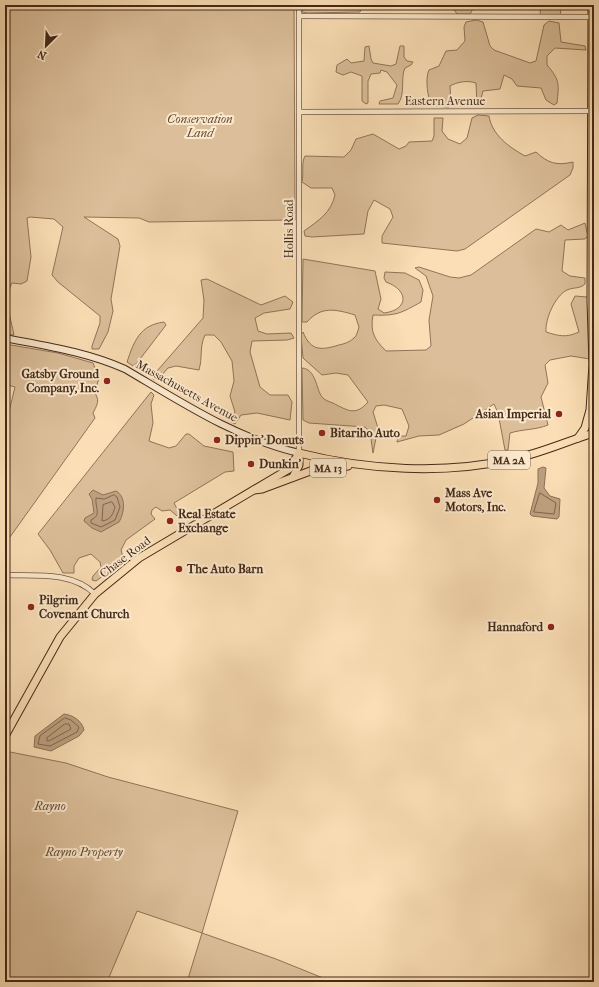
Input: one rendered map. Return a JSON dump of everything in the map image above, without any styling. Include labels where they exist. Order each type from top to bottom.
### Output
[{"type":"main road","points":[[592,5],[592,405],[594,419]]},
{"type":"main road","name":"Massachusetts Avenue","points":[[5,338],[76,352],[110,362],[125,369],[218,423],[261,442],[299,453],[328,459],[365,464],[432,468],[475,466],[520,457],[594,433]]},
{"type":"main road","points":[[578,438],[585,428],[592,405]]},
{"type":"main road","points":[[293,477],[299,464],[299,453]]},
{"type":"main road","name":"Chase Road","points":[[5,736],[60,637],[95,594],[139,558],[289,469],[299,453]]},
{"type":"main road","name":"Chase Road","points":[[252,491],[320,469],[365,464]]},
{"type":"street","name":"Hollis Road","points":[[299,5],[299,453]]},
{"type":"street","points":[[299,16],[591,17]]},
{"type":"street","name":"Eastern Avenue","points":[[299,112],[591,111]]},
{"type":"street","points":[[5,575],[75,580],[89,588],[95,594]]},
{"type":"green space","name":"Conservation Land","points":[[5,5],[294,5],[295,220],[149,222],[139,218],[84,217],[118,239],[120,246],[111,299],[113,311],[108,332],[99,349],[92,349],[100,323],[100,316],[58,282],[52,275],[63,227],[54,219],[27,218],[31,257],[27,281],[21,284],[12,283],[9,290],[8,303],[14,335],[5,334]]},
{"type":"green space","points":[[304,5],[320,9],[332,9],[352,5],[363,5],[360,12],[307,13],[302,12]]},
{"type":"green space","points":[[453,5],[473,5],[473,9],[470,14],[457,14],[453,8]]},
{"type":"green space","points":[[541,5],[562,5],[560,15],[543,16],[540,13]]},
{"type":"green space","points":[[476,20],[483,22],[490,46],[494,50],[530,63],[536,61],[544,25],[549,21],[559,23],[561,42],[585,46],[586,50],[555,48],[547,56],[547,65],[558,82],[557,103],[554,105],[546,100],[541,88],[517,86],[512,79],[504,75],[500,89],[483,91],[479,106],[477,104],[476,83],[466,82],[456,83],[450,86],[451,104],[449,107],[433,106],[429,99],[427,88],[429,70],[439,66],[446,51],[457,50],[465,41],[464,27],[466,22]]},
{"type":"green space","points":[[369,46],[373,63],[391,66],[396,64],[400,46],[404,46],[404,57],[407,61],[413,62],[405,68],[402,95],[398,104],[379,104],[380,101],[393,98],[397,85],[387,72],[381,70],[380,73],[371,74],[368,81],[368,103],[366,104],[362,101],[362,76],[351,72],[343,75],[336,72],[337,65],[347,59],[351,63],[364,61],[365,47]]},
{"type":"green space","points":[[478,115],[489,116],[497,135],[513,149],[525,156],[536,152],[544,159],[553,163],[562,164],[573,162],[573,168],[570,175],[465,249],[457,251],[382,243],[382,236],[393,217],[390,209],[374,200],[368,211],[364,234],[312,237],[305,236],[304,231],[327,212],[335,195],[332,188],[311,188],[302,182],[303,162],[305,156],[344,157],[351,150],[356,139],[373,134],[399,149],[406,146],[409,142],[432,141],[434,136],[434,118],[443,118],[442,131],[448,139],[460,144],[467,138],[472,118]]},
{"type":"green space","points":[[585,223],[588,236],[585,239],[565,240],[562,271],[570,276],[585,278],[585,284],[581,287],[567,290],[559,297],[549,315],[546,332],[562,336],[579,332],[571,304],[575,296],[587,297],[590,299],[590,359],[571,356],[550,360],[545,365],[548,383],[541,397],[548,425],[510,433],[508,450],[505,450],[498,413],[494,404],[464,424],[439,435],[419,436],[397,442],[398,436],[406,436],[409,426],[402,409],[384,405],[376,406],[373,412],[378,428],[373,453],[370,432],[365,427],[309,423],[303,420],[302,368],[307,369],[313,376],[320,393],[326,400],[352,411],[360,409],[368,402],[348,375],[336,373],[322,375],[303,358],[301,335],[303,332],[306,339],[313,346],[318,348],[327,348],[351,341],[356,336],[359,327],[355,315],[335,310],[323,311],[312,317],[307,322],[302,322],[303,259],[375,271],[381,299],[378,309],[384,313],[398,308],[402,304],[403,299],[399,290],[386,282],[384,278],[385,272],[405,273],[419,280],[423,290],[421,302],[398,313],[373,315],[372,326],[378,343],[386,351],[426,350],[431,346],[429,320],[433,296],[426,276],[415,268],[419,267],[450,277],[459,278],[471,275],[536,229],[549,232],[561,225],[568,230]]},
{"type":"green space","points":[[207,279],[261,305],[285,296],[293,302],[290,309],[264,313],[255,318],[258,331],[267,334],[291,333],[294,338],[287,340],[252,341],[250,352],[260,387],[270,395],[288,395],[292,402],[290,420],[257,413],[241,415],[235,424],[231,422],[235,412],[230,396],[234,381],[232,361],[221,342],[214,335],[205,335],[202,344],[199,370],[176,366],[168,368],[161,376],[155,380],[153,379],[157,371],[203,318],[204,300],[201,280]]},
{"type":"green space","points":[[164,322],[166,325],[137,363],[133,366],[127,362],[132,347],[139,335],[149,327]]},
{"type":"green space","points":[[5,344],[58,353],[93,363],[99,378],[97,385],[91,387],[98,400],[93,413],[95,418],[5,544],[5,428],[15,387],[8,385],[5,380]]},
{"type":"green space","points":[[151,392],[154,395],[151,404],[153,423],[149,441],[169,448],[176,446],[186,434],[189,434],[204,446],[233,452],[234,471],[225,472],[174,503],[180,515],[177,516],[170,510],[162,511],[156,507],[152,510],[151,514],[155,519],[126,540],[121,550],[124,561],[96,581],[92,580],[93,576],[101,567],[100,562],[91,554],[79,558],[74,566],[74,573],[63,573],[50,550],[38,534]]},
{"type":"green space","name":"Rayno Property","points":[[5,751],[66,763],[108,777],[238,811],[202,933],[137,911],[107,982],[5,982]]},
{"type":"green space","points":[[202,933],[276,959],[333,982],[187,982]]},
{"type":"water","points":[[543,467],[546,468],[544,488],[550,496],[560,499],[559,517],[557,519],[532,516],[530,514],[538,483],[538,469]]},
{"type":"water","points":[[93,490],[103,495],[116,491],[122,497],[124,506],[119,522],[101,532],[92,528],[84,521],[85,518],[94,513],[92,499],[89,494]]},
{"type":"water","points":[[64,714],[74,717],[79,721],[84,730],[79,736],[51,751],[34,747],[35,736]]},
{"type":"place","name":"Gatsby Ground Company, Inc.","points":[[107,381]]},
{"type":"place","name":"Asian Imperial","points":[[559,414]]},
{"type":"place","name":"Bitariho Auto","points":[[322,433]]},
{"type":"place","name":"Dippin' Donuts","points":[[217,440]]},
{"type":"place","name":"Dunkin'","points":[[251,464]]},
{"type":"place","name":"Mass Ave Motors, Inc.","points":[[437,500]]},
{"type":"place","name":"Real Estate Exchange","points":[[170,521]]},
{"type":"place","name":"The Auto Barn","points":[[179,569]]},
{"type":"place","name":"Pilgrim Covenant Church","points":[[31,607]]},
{"type":"place","name":"Hannaford","points":[[551,627]]},
{"type":"park label","name":"Rayno","points":[[50,806]]}]
